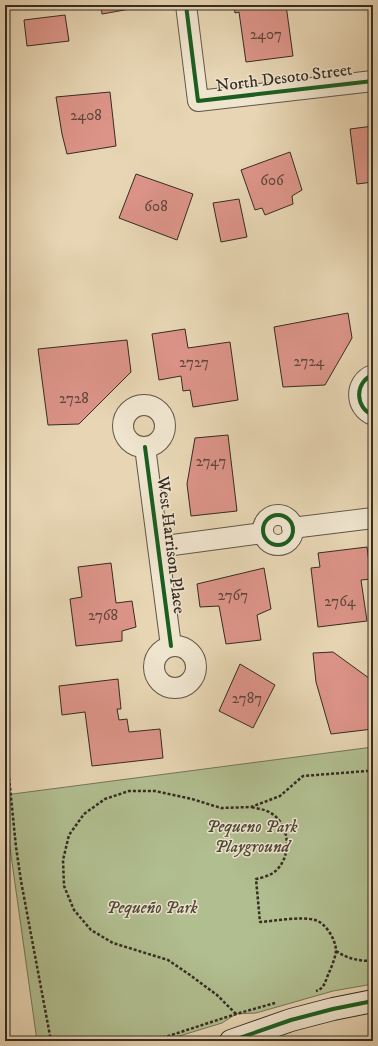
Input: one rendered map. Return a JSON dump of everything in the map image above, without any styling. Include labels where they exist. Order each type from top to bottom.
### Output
[{"type":"street","name":"North Desoto Street","points":[[186,5],[198,101],[373,81]]},
{"type":"street","points":[[373,375],[365,380],[359,392],[359,398],[365,410],[373,415]]},
{"type":"street","name":"West Harrison Place","points":[[145,447],[171,646]]},
{"type":"street","points":[[158,547],[263,533],[269,542],[278,545],[283,544],[291,538],[292,528],[373,518]]},
{"type":"street","points":[[231,1041],[291,1020],[333,1009],[373,1001]]},
{"type":"path","points":[[5,738],[21,881],[51,1041]]},
{"type":"path","points":[[252,807],[280,796],[303,776],[367,771],[373,772]]},
{"type":"path","points":[[236,1014],[217,996],[168,960],[113,943],[91,930],[74,910],[64,886],[62,860],[69,835],[84,814],[105,799],[129,791],[155,791],[192,799],[221,808],[252,807],[269,812],[279,819],[285,831],[287,845],[283,861],[274,872],[256,879],[260,922],[303,919],[316,920],[324,925],[333,937],[336,951],[323,987],[316,992]]},
{"type":"path","points":[[336,951],[360,961],[373,961]]},
{"type":"path","points":[[153,1041],[278,1002]]},
{"type":"green space","name":"Pequeño Park","points":[[373,747],[373,984],[333,991],[256,1013],[236,1014],[222,1023],[163,1041],[37,1041],[5,812],[5,795]]},
{"type":"building","points":[[101,5],[129,5],[130,9],[102,14]]},
{"type":"building","points":[[234,5],[286,5],[293,56],[246,62],[239,12],[235,13]]},
{"type":"building","points":[[65,15],[69,41],[27,46],[24,20]]},
{"type":"building","points":[[110,92],[116,146],[67,154],[56,97]]},
{"type":"building","points":[[373,126],[373,182],[357,184],[350,129]]},
{"type":"building","points":[[290,152],[302,190],[292,196],[293,204],[265,215],[262,208],[255,210],[241,170]]},
{"type":"building","points":[[136,174],[193,194],[177,240],[119,218]]},
{"type":"building","points":[[239,199],[247,237],[221,242],[213,203]]},
{"type":"building","points":[[348,313],[352,338],[325,385],[283,387],[274,327]]},
{"type":"building","points":[[185,329],[188,348],[230,342],[238,400],[193,407],[190,390],[183,391],[181,376],[159,380],[152,334]]},
{"type":"building","points":[[127,340],[131,372],[79,424],[48,425],[38,349]]},
{"type":"building","points":[[228,435],[237,511],[191,516],[187,484],[195,438]]},
{"type":"building","points":[[367,547],[371,579],[361,580],[367,621],[318,627],[311,568],[320,567],[318,553]]},
{"type":"building","points":[[111,563],[116,603],[132,601],[136,627],[122,631],[122,641],[76,646],[70,599],[82,597],[78,567]]},
{"type":"building","points":[[264,568],[271,609],[257,615],[261,640],[226,644],[219,606],[200,607],[197,584]]},
{"type":"building","points":[[333,652],[373,681],[373,729],[331,734],[316,682],[313,653]]},
{"type":"building","points":[[240,664],[275,685],[253,728],[219,711]]},
{"type":"building","points":[[118,679],[121,709],[117,709],[119,720],[127,719],[129,732],[160,729],[163,758],[92,766],[85,712],[62,715],[59,686]]},
{"type":"cycle path","points":[[186,5],[198,101],[373,81]]},
{"type":"cycle path","points":[[373,375],[362,383],[359,395],[363,407],[367,412],[373,415]]},
{"type":"cycle path","points":[[145,447],[171,646]]},
{"type":"cycle path","points":[[278,515],[284,516],[292,524],[293,530],[292,536],[284,544],[278,545],[272,544],[264,536],[263,530],[264,524],[272,516],[278,515]]},
{"type":"cycle path","points":[[231,1041],[291,1020],[333,1009],[373,1001]]},
{"type":"park label","name":"Pequeno Park Playground","points":[[252,837]]}]
